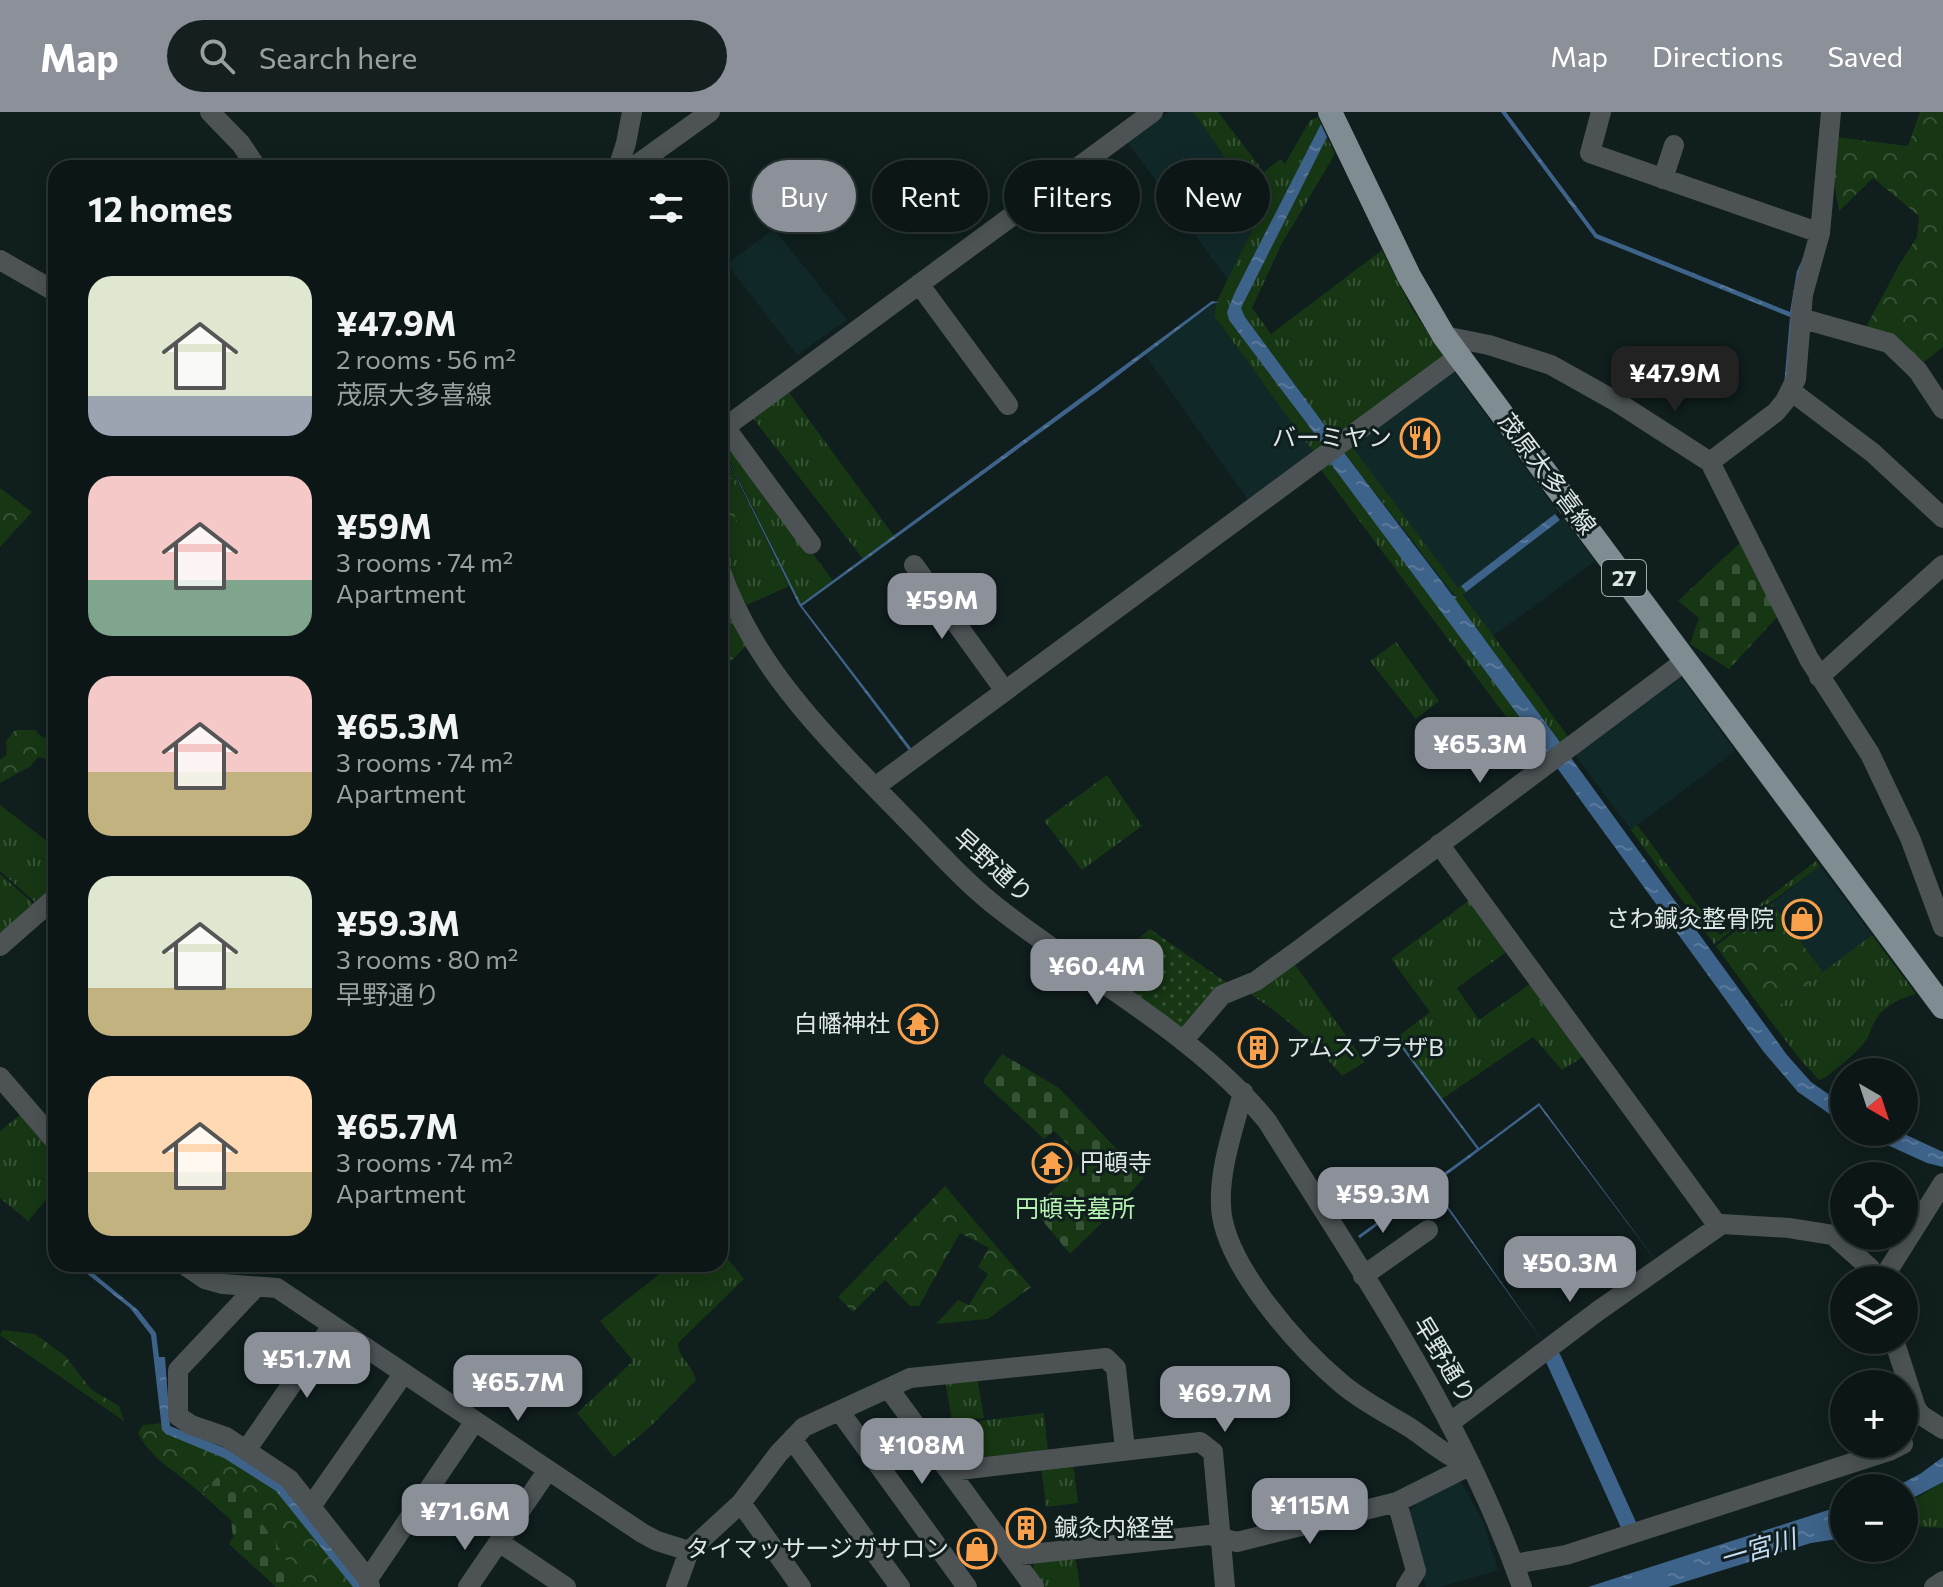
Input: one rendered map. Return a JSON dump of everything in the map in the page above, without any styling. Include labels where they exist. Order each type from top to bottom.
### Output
[{"type":"main road","name":"茂原大多喜線","points":[[1334,121],[1409,276],[1444,336],[1943,1007]]},
{"type":"street","points":[[210,112],[241,144],[252,160]]},
{"type":"street","points":[[621,160],[632,112]]},
{"type":"street","points":[[643,160],[710,112]]},
{"type":"street","points":[[728,425],[1153,112]]},
{"type":"street","points":[[1601,112],[1590,153],[1820,233]]},
{"type":"street","points":[[1710,462],[1776,412],[1791,391],[1799,366],[1800,318],[1820,233],[1831,112]]},
{"type":"street","points":[[1663,179],[1674,145]]},
{"type":"street","points":[[0,260],[48,287]]},
{"type":"street","points":[[919,284],[1008,405]]},
{"type":"street","points":[[1800,318],[1889,343],[1918,371],[1943,409]]},
{"type":"street","points":[[1444,336],[1489,345],[1551,365],[1617,402],[1710,462],[1819,677],[1870,754],[1910,838],[1943,927]]},
{"type":"street","points":[[875,787],[1459,356]]},
{"type":"street","points":[[1791,391],[1873,453],[1943,518]]},
{"type":"street","points":[[728,436],[811,544]]},
{"type":"street","points":[[914,565],[1005,691]]},
{"type":"street","points":[[1819,677],[1943,565]]},
{"type":"street","name":"早野通り","points":[[728,592],[769,665],[822,734],[961,877],[1001,911],[1183,1041],[1243,1092],[1267,1121],[1451,1422],[1496,1514],[1518,1574]]},
{"type":"street","points":[[1183,1041],[1222,995],[1256,981],[1685,661]]},
{"type":"street","points":[[1439,844],[1718,1226]]},
{"type":"street","points":[[0,946],[48,904]]},
{"type":"street","points":[[0,1077],[48,1133]]},
{"type":"street","points":[[1243,1092],[1226,1164],[1221,1208],[1244,1273],[1289,1329],[1341,1384],[1451,1459],[1471,1465]]},
{"type":"street","points":[[1889,1266],[1943,1183]]},
{"type":"street","points":[[1451,1422],[1534,1362],[1564,1336],[1718,1226],[1759,1226],[1833,1235],[1868,1266]]},
{"type":"street","points":[[1363,1276],[1428,1230]]},
{"type":"street","points":[[195,1272],[205,1279],[277,1288],[642,1533],[689,1551]]},
{"type":"street","points":[[256,1287],[178,1370],[170,1418],[226,1437],[289,1479],[369,1583],[475,1421]]},
{"type":"street","points":[[247,1449],[332,1326]]},
{"type":"street","points":[[1899,1354],[1916,1408],[1934,1423]]},
{"type":"street","points":[[676,1587],[689,1551],[741,1503],[804,1427],[910,1378],[1106,1358],[1116,1368],[1125,1449]]},
{"type":"street","points":[[312,1505],[404,1373]]},
{"type":"street","points":[[889,1389],[1034,1587]]},
{"type":"street","points":[[840,1412],[967,1587]]},
{"type":"street","points":[[792,1439],[900,1587]]},
{"type":"street","points":[[951,1471],[1200,1442],[1213,1452],[1225,1587]]},
{"type":"street","points":[[1518,1574],[1566,1555],[1867,1458]]},
{"type":"street","points":[[1011,1556],[1209,1535],[1237,1542],[1397,1502],[1471,1465]]},
{"type":"street","points":[[468,1587],[548,1470]]},
{"type":"street","points":[[1397,1502],[1416,1571],[1406,1587]]},
{"type":"street","points":[[741,1503],[801,1587]]},
{"type":"street","points":[[499,1542],[566,1587]]},
{"type":"street","points":[[1934,1587],[1943,1581]]},
{"type":"shaded area","points":[[1169,112],[1193,112],[1227,160],[1156,160],[1156,181],[1128,143]]},
{"type":"shaded area","points":[[770,232],[776,232],[847,320],[797,355],[728,265]]},
{"type":"shaded area","points":[[1193,232],[1251,232],[1228,280]]},
{"type":"shaded area","points":[[1217,303],[1214,313],[1217,321],[1317,457],[1251,504],[1145,355]]},
{"type":"shaded area","points":[[1452,369],[1558,512],[1449,596],[1351,445]]},
{"type":"shaded area","points":[[1563,518],[1595,561],[1493,636],[1463,594]]},
{"type":"shaded area","points":[[1678,673],[1735,751],[1631,830],[1573,752]]},
{"type":"shaded area","points":[[1820,866],[1872,935],[1823,972],[1772,903]]},
{"type":"shaded area","points":[[1458,1476],[1483,1521],[1498,1570],[1441,1587],[1426,1587],[1406,1515],[1427,1492]]},
{"type":"green space","points":[[1193,112],[1218,112],[1255,160],[1227,160]]},
{"type":"green space","points":[[1920,112],[1943,112],[1943,347],[1920,365],[1865,329],[1917,237],[1919,216],[1873,178],[1839,211],[1833,176],[1836,137],[1908,146]]},
{"type":"green space","points":[[1318,117],[1321,124],[1270,224],[1270,167],[1280,159],[1285,164],[1310,120]]},
{"type":"green space","points":[[1327,137],[1335,154],[1281,245],[1252,308],[1271,334],[1382,250],[1411,307],[1445,358],[1337,442],[1241,308]]},
{"type":"green space","points":[[1251,232],[1266,232],[1235,292],[1229,320],[1327,450],[1317,457],[1214,316],[1217,301]]},
{"type":"green space","points":[[788,391],[894,536],[863,559],[752,417]]},
{"type":"green space","points":[[728,439],[833,581],[800,605],[728,457]]},
{"type":"green space","points":[[1350,444],[1458,588],[1461,586],[1466,592],[1463,595],[1570,739],[1562,745],[1454,599],[1456,597],[1342,450]]},
{"type":"green space","points":[[1328,460],[1548,755],[1540,762],[1319,467]]},
{"type":"green space","points":[[728,462],[789,586],[745,606],[728,569]]},
{"type":"green space","points":[[728,476],[734,484],[731,501],[738,512],[734,518],[742,531],[739,545],[728,546]]},
{"type":"green space","points":[[0,488],[32,512],[0,547]]},
{"type":"green space","points":[[1742,541],[1778,616],[1729,669],[1690,644],[1699,618],[1678,601]]},
{"type":"green space","points":[[728,607],[748,644],[728,664]]},
{"type":"green space","points":[[1396,642],[1439,701],[1416,719],[1370,661]]},
{"type":"green space","points":[[15,730],[35,730],[48,738],[48,759],[38,757],[31,766],[0,783],[0,760],[7,754],[6,741]]},
{"type":"green space","points":[[1107,775],[1142,826],[1082,870],[1044,821]]},
{"type":"green space","points":[[0,805],[48,842],[48,893],[36,903],[0,871]]},
{"type":"green space","points":[[1637,825],[1720,935],[1816,861],[1820,866],[1714,944],[1631,830]]},
{"type":"green space","points":[[0,874],[34,904],[2,932],[0,931]]},
{"type":"green space","points":[[1472,898],[1509,950],[1457,988],[1479,1020],[1533,982],[1586,1055],[1562,1070],[1533,1037],[1442,1099],[1396,1038],[1430,1012],[1391,959]]},
{"type":"green space","points":[[1772,903],[1823,972],[1766,1015],[1716,946]]},
{"type":"green space","points":[[1150,929],[1230,985],[1184,1033],[1099,971]]},
{"type":"green space","points":[[1872,935],[1916,994],[1899,1000],[1883,1011],[1860,1048],[1849,1058],[1830,1058],[1830,1074],[1819,1080],[1766,1015]]},
{"type":"green space","points":[[1291,959],[1365,1062],[1342,1076],[1296,1029],[1244,990]]},
{"type":"green space","name":"円頓寺墓所","points":[[1002,1054],[1059,1088],[1144,1178],[1070,1254],[1033,1209],[1084,1161],[1054,1131],[1044,1139],[984,1083]]},
{"type":"green space","points":[[20,1115],[48,1148],[48,1197],[28,1221],[0,1198],[0,1131]]},
{"type":"green space","points":[[945,1186],[1031,1287],[988,1319],[936,1324],[958,1300],[969,1305],[988,1274],[978,1267],[989,1248],[960,1233],[919,1306],[910,1306],[885,1280],[853,1312],[838,1297]]},
{"type":"green space","points":[[728,1259],[744,1279],[678,1343],[680,1353],[696,1380],[652,1425],[614,1457],[577,1413],[633,1361],[600,1321],[662,1272],[728,1272]]},
{"type":"green space","points":[[3,1330],[35,1334],[65,1356],[92,1390],[119,1406],[124,1421],[0,1335]]},
{"type":"green space","points":[[977,1377],[984,1418],[952,1422],[945,1379]]},
{"type":"green space","points":[[1044,1413],[1048,1452],[984,1459],[979,1421]]},
{"type":"green space","points":[[162,1423],[277,1491],[354,1587],[292,1587],[298,1580],[217,1477],[202,1494],[150,1451],[138,1433],[143,1425]]},
{"type":"green space","points":[[1073,1463],[1078,1503],[1046,1507],[1041,1466]]},
{"type":"green space","points":[[217,1477],[245,1501],[272,1537],[298,1580],[292,1587],[276,1587],[229,1544],[233,1537],[231,1520],[202,1494]]},
{"type":"green space","points":[[1943,1482],[1943,1528],[1918,1526],[1918,1497]]},
{"type":"green space","points":[[1075,1555],[1080,1587],[1042,1587],[1031,1573],[1036,1559]]},
{"type":"water","points":[[1501,112],[1506,112],[1597,234],[1790,312],[1797,271],[1812,239],[1799,271],[1789,370],[1784,386],[1790,317],[1595,238]]},
{"type":"water","points":[[1321,124],[1327,137],[1241,308],[1337,442],[1327,450],[1229,320],[1227,312],[1235,292],[1266,232],[1270,232],[1270,224]]},
{"type":"water","points":[[1212,301],[1219,302],[1212,304],[802,606],[914,752],[911,753],[799,605],[728,460],[801,604]]},
{"type":"water","points":[[1342,450],[1452,595],[1457,597],[1455,599],[1562,745],[1548,755],[1328,460]]},
{"type":"water","points":[[1555,514],[1560,520],[1466,592],[1461,586]]},
{"type":"water","points":[[1569,755],[1787,1055],[1811,1082],[1830,1095],[1830,1114],[1798,1092],[1763,1051],[1555,765]]},
{"type":"water","points":[[1403,1046],[1479,1148],[1539,1103],[1657,1262],[1539,1106],[1433,1185],[1544,1343],[1431,1186],[1360,1238],[1358,1236],[1477,1149]]},
{"type":"water","points":[[1918,1140],[1943,1152],[1943,1167],[1890,1146],[1918,1146]]},
{"type":"water","points":[[85,1272],[92,1272],[138,1310],[156,1333],[159,1357],[165,1357],[170,1426],[225,1448],[282,1485],[362,1587],[353,1587],[276,1491],[224,1458],[162,1430],[151,1335],[130,1308]]},
{"type":"water","points":[[1943,1457],[1943,1482],[1918,1495],[1920,1474]]},
{"type":"water","name":"一宮川","points":[[1830,1509],[1830,1540],[1811,1543],[1668,1587],[1588,1587]]},
{"type":"waterway","points":[[1553,1358],[1629,1526]]},
{"type":"place","name":"バーミヤン","points":[[1420,438]]},
{"type":"place","name":"さわ鍼灸整骨院","points":[[1802,919]]},
{"type":"place","name":"白幡神社","points":[[918,1024]]},
{"type":"place","name":"アムスプラザB","points":[[1258,1048]]},
{"type":"place","name":"円頓寺","points":[[1052,1163]]},
{"type":"place","name":"鍼灸内経堂","points":[[1026,1528]]},
{"type":"place","name":"タイマッサージガサロン","points":[[977,1549]]}]
